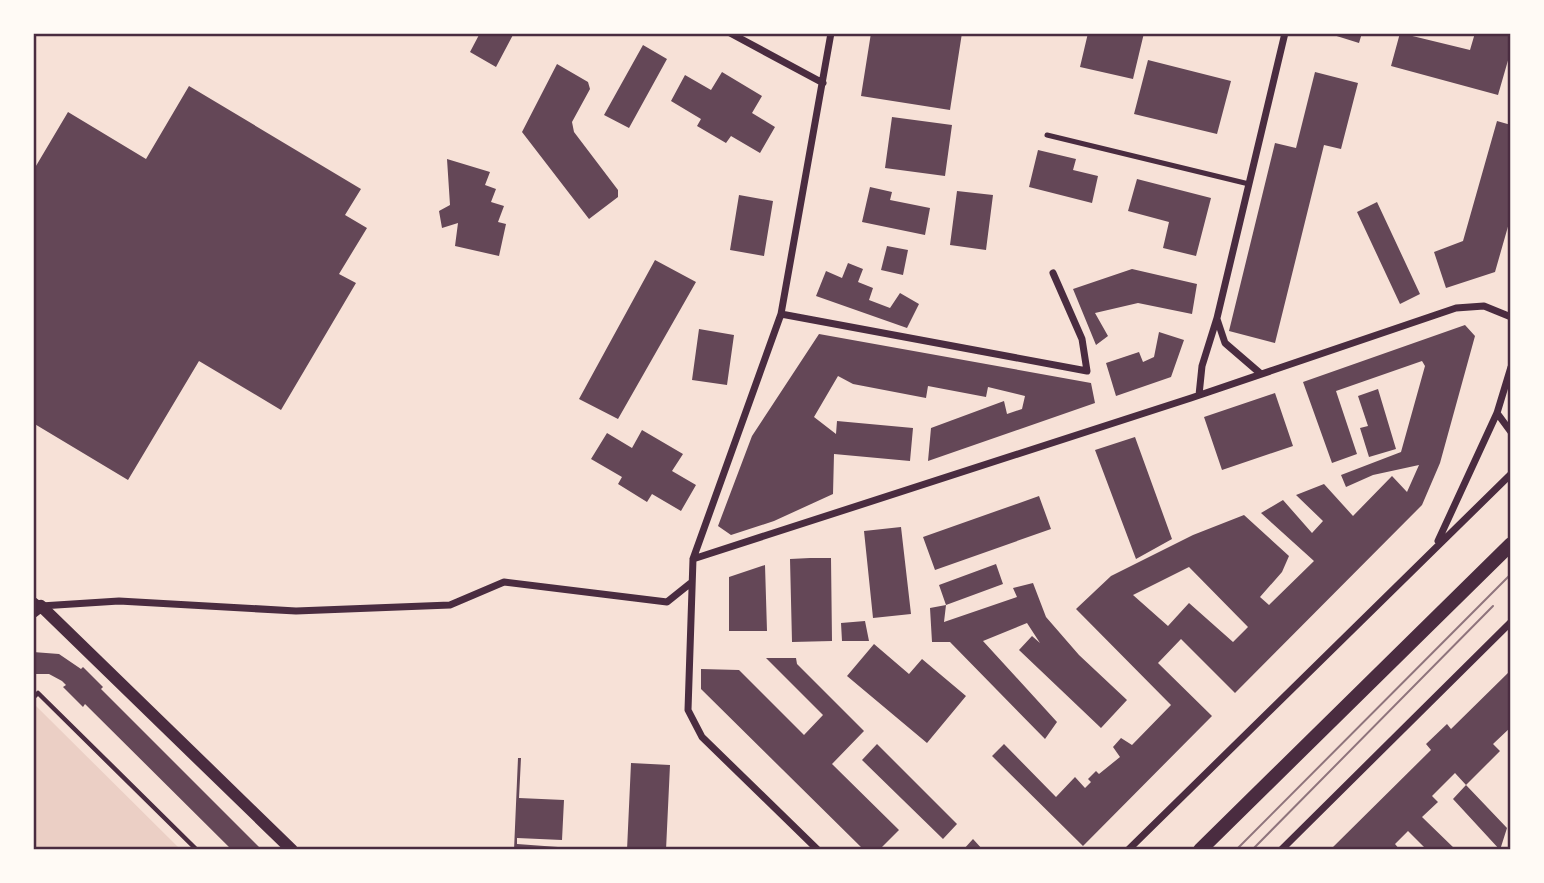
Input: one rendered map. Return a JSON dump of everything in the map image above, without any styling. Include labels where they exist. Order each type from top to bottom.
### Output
[{"type":"main road","points":[[1200,850],[1511,544]]},
{"type":"street","points":[[730,33],[823,83]]},
{"type":"street","points":[[818,850],[702,737],[688,710],[693,559],[782,314],[831,33]]},
{"type":"street","points":[[1199,395],[1202,366],[1217,318],[1285,33]]},
{"type":"street","points":[[782,314],[1087,372],[1082,339],[1052,273]]},
{"type":"street","points":[[693,559],[1199,395],[1456,308],[1484,306],[1511,317]]},
{"type":"street","points":[[1217,318],[1225,343],[1261,374]]},
{"type":"street","points":[[1437,545],[1497,413],[1511,367]]},
{"type":"street","points":[[1497,413],[1511,432]]},
{"type":"street","points":[[1128,850],[1511,474]]},
{"type":"street","points":[[36,606],[119,601],[296,611],[450,605],[504,582],[667,602],[692,582]]},
{"type":"street","points":[[36,606],[292,850]]},
{"type":"street","points":[[1281,850],[1511,622]]},
{"type":"lane","points":[[1047,135],[1249,184]]},
{"type":"path","points":[[33,698],[38,692],[197,850]]},
{"type":"shaded area","points":[[36,706],[181,850],[33,850],[33,709]]},
{"type":"building","points":[[480,33],[514,33],[496,67],[470,52]]},
{"type":"building","points":[[871,33],[962,33],[950,110],[861,96]]},
{"type":"building","points":[[1088,33],[1144,33],[1133,79],[1080,67]]},
{"type":"building","points":[[1327,33],[1362,33],[1359,43]]},
{"type":"building","points":[[1400,33],[1470,50],[1475,33],[1511,33],[1511,50],[1498,95],[1391,66]]},
{"type":"building","points":[[643,45],[667,59],[629,128],[604,115]]},
{"type":"building","points":[[1148,60],[1231,81],[1217,134],[1134,114]]},
{"type":"building","points":[[557,64],[588,82],[590,89],[572,122],[574,132],[618,190],[618,197],[589,219],[522,132]]},
{"type":"building","points":[[722,72],[762,96],[752,113],[775,127],[760,153],[731,136],[726,143],[697,126],[701,119],[671,101],[685,75],[711,90]]},
{"type":"building","points":[[1315,72],[1358,83],[1341,149],[1324,145],[1275,343],[1229,331],[1275,143],[1296,148]]},
{"type":"building","points":[[189,86],[361,189],[345,215],[367,228],[339,274],[356,283],[281,410],[199,361],[128,480],[33,423],[33,171],[68,112],[146,159]]},
{"type":"building","points":[[892,117],[952,125],[945,176],[885,168]]},
{"type":"building","points":[[1497,121],[1511,125],[1511,216],[1495,272],[1446,288],[1434,252],[1463,241]]},
{"type":"building","points":[[1038,150],[1076,159],[1073,170],[1098,176],[1092,203],[1029,187]]},
{"type":"building","points":[[447,159],[490,172],[485,185],[496,189],[491,202],[504,206],[498,222],[506,224],[499,256],[455,246],[458,223],[442,228],[439,211],[450,205]]},
{"type":"building","points":[[1137,179],[1211,198],[1196,256],[1163,248],[1169,222],[1128,211]]},
{"type":"building","points":[[870,187],[892,192],[890,200],[930,208],[925,235],[862,222]]},
{"type":"building","points":[[957,191],[993,195],[986,250],[950,245]]},
{"type":"building","points":[[739,195],[773,201],[764,256],[730,250]]},
{"type":"building","points":[[1377,202],[1420,294],[1400,304],[1357,212]]},
{"type":"building","points":[[887,246],[908,250],[903,275],[881,270]]},
{"type":"building","points":[[655,260],[696,282],[618,419],[579,399]]},
{"type":"building","points":[[848,263],[863,269],[858,282],[873,288],[869,300],[890,308],[900,293],[919,304],[907,328],[816,296],[826,271],[842,278]]},
{"type":"building","points":[[1132,269],[1197,284],[1192,314],[1138,303],[1095,313],[1108,336],[1096,345],[1073,289]]},
{"type":"building","points":[[1465,325],[1475,336],[1440,463],[1422,505],[1235,693],[1181,639],[1158,663],[1212,716],[1083,846],[992,756],[1004,744],[1056,797],[1075,777],[1085,788],[1091,782],[1088,779],[1096,771],[1099,774],[1120,757],[1113,747],[1121,738],[1132,745],[1171,705],[1076,609],[1111,576],[1193,535],[1244,515],[1289,556],[1282,572],[1260,597],[1269,605],[1314,561],[1261,513],[1283,500],[1312,533],[1323,521],[1296,495],[1324,484],[1353,516],[1392,476],[1407,492],[1419,465],[1373,475],[1346,487],[1341,475],[1401,452],[1425,366],[1422,361],[1336,391],[1357,454],[1332,463],[1303,382]],"holes":[[[1189,567],[1248,627],[1233,642],[1189,603],[1168,626],[1133,595]]]},
{"type":"building","points":[[699,329],[734,335],[727,385],[692,380]]},
{"type":"building","points":[[1159,332],[1184,340],[1171,377],[1116,396],[1106,363],[1139,352],[1143,362],[1154,357]]},
{"type":"building","points":[[819,334],[1091,383],[1095,403],[928,461],[931,428],[1004,401],[1007,414],[1022,409],[1025,396],[988,387],[986,397],[928,386],[926,398],[853,384],[838,376],[814,417],[836,434],[837,421],[913,428],[910,461],[834,454],[833,494],[774,521],[731,535],[718,526],[752,436]]},
{"type":"building","points":[[1378,389],[1396,449],[1369,457],[1360,428],[1368,426],[1358,396]]},
{"type":"building","points":[[1275,393],[1293,446],[1222,470],[1204,417]]},
{"type":"building","points":[[642,430],[683,454],[672,471],[696,485],[681,511],[652,494],[647,502],[618,484],[622,477],[591,459],[607,433],[632,448]]},
{"type":"building","points":[[1135,437],[1172,539],[1136,559],[1095,450]]},
{"type":"building","points":[[1039,496],[1051,529],[935,570],[923,537]]},
{"type":"building","points":[[901,527],[911,614],[873,618],[864,531]]},
{"type":"building","points":[[831,558],[832,641],[792,642],[790,559]]},
{"type":"building","points":[[996,564],[1003,584],[946,605],[939,585]]},
{"type":"building","points":[[765,565],[767,631],[729,631],[729,577]]},
{"type":"building","points":[[1033,583],[1046,617],[1079,655],[1127,700],[1101,728],[1019,650],[1032,636],[1040,643],[1027,623],[983,641],[1057,722],[1045,739],[950,642],[932,642],[930,608],[946,605],[944,622],[1017,597],[1013,588]]},
{"type":"building","points":[[865,621],[869,641],[842,641],[841,623]]},
{"type":"building","points":[[874,644],[909,674],[922,659],[966,696],[927,743],[847,676]]},
{"type":"building","points":[[33,652],[59,654],[81,669],[83,667],[103,687],[101,689],[262,850],[232,850],[85,704],[83,707],[63,687],[66,685],[62,681],[49,674],[33,674]]},
{"type":"building","points":[[766,658],[796,658],[797,664],[864,731],[832,764],[899,830],[879,850],[864,850],[701,689],[701,669],[739,670],[804,735],[823,715]]},
{"type":"building","points":[[1511,670],[1511,727],[1493,744],[1500,751],[1466,785],[1455,773],[1432,796],[1438,802],[1422,817],[1456,850],[1427,850],[1408,831],[1395,844],[1400,850],[1330,850],[1431,750],[1426,744],[1447,724],[1451,729]]},
{"type":"building","points":[[877,744],[957,824],[943,839],[862,760]]},
{"type":"building","points":[[518,758],[521,758],[519,798],[564,800],[562,840],[517,838],[517,844],[599,850],[514,850]]},
{"type":"building","points":[[631,763],[670,765],[666,850],[627,850]]},
{"type":"building","points":[[1466,785],[1507,828],[1500,850],[1453,799]]},
{"type":"building","points":[[973,839],[983,850],[963,850]]},
{"type":"tram line","points":[[1236,850],[1511,574]]},
{"type":"tram line","points":[[1252,850],[1493,606]]}]
